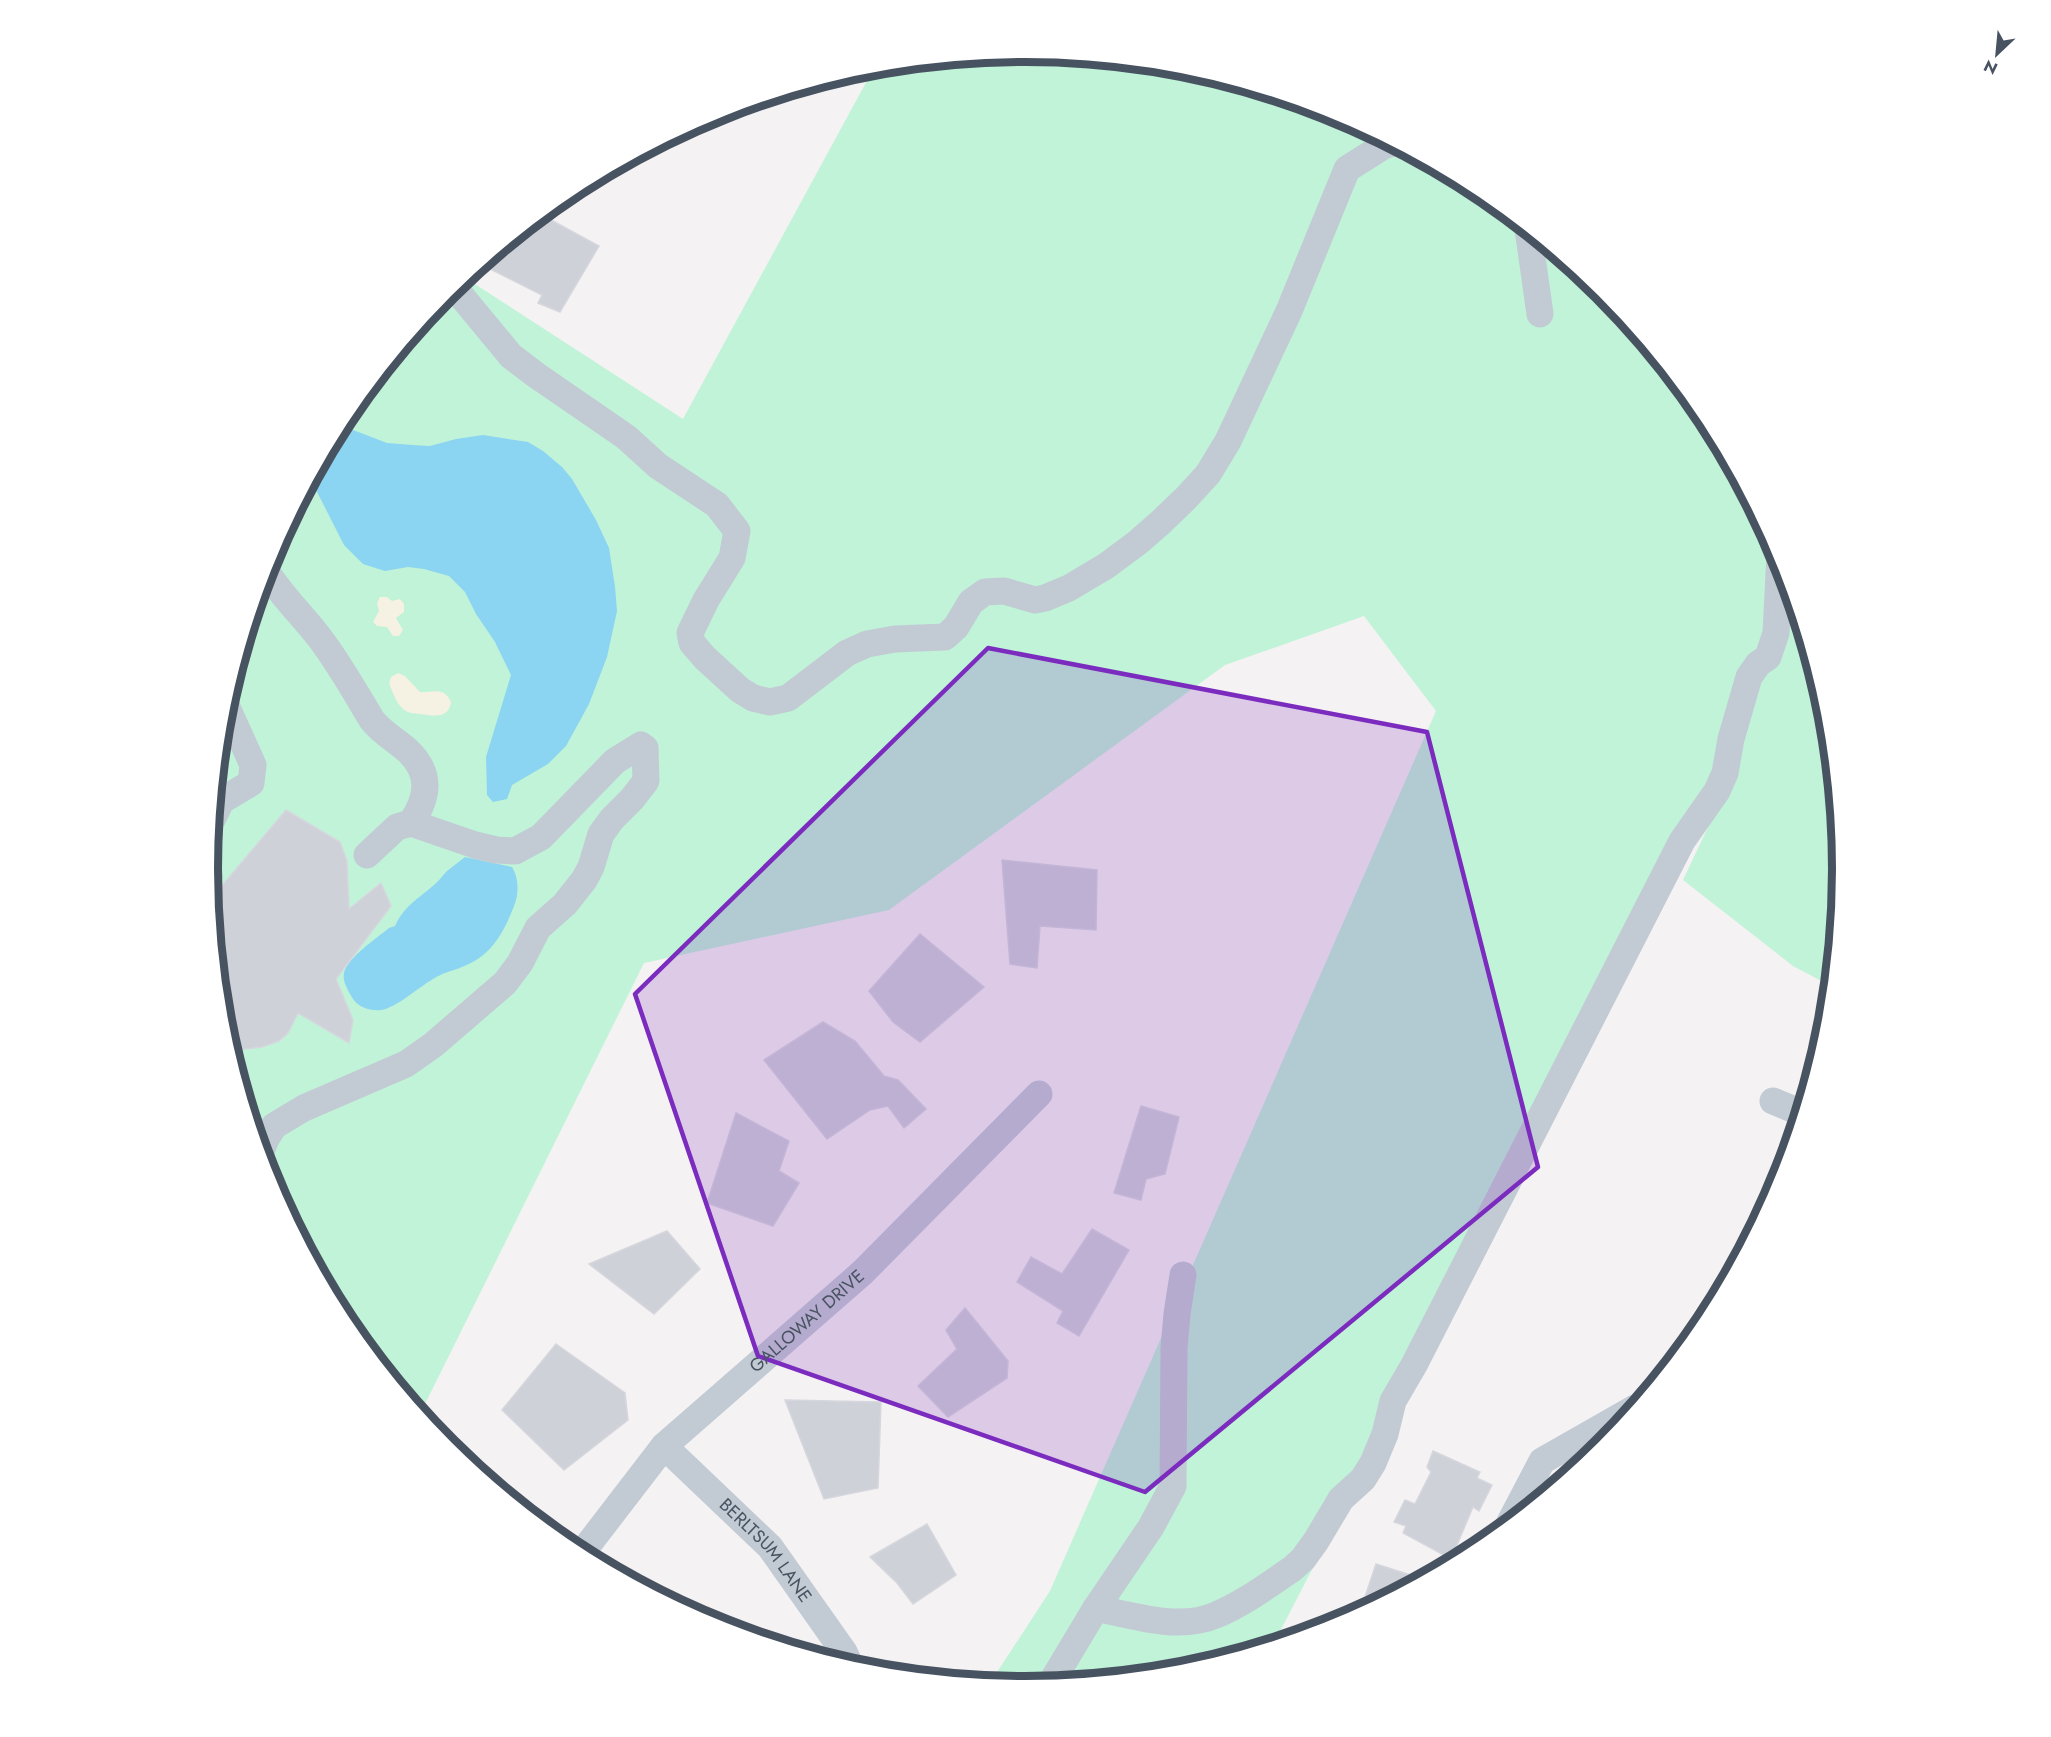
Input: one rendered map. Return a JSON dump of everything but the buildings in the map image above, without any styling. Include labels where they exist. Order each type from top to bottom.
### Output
[{"type":"street","points":[[459,294],[511,356],[626,437],[658,466],[717,505],[732,524],[737,531],[732,558],[690,633],[692,643],[740,690],[753,698],[770,702],[788,698],[847,653],[867,644],[894,639],[945,637],[956,627],[971,602],[985,592],[1004,591],[1035,600],[1045,598],[1069,588],[1106,566],[1137,543],[1186,498],[1216,462],[1289,311],[1347,169],[1384,146]]},
{"type":"street","points":[[1529,238],[1540,314]]},
{"type":"street","points":[[1096,1608],[1157,1621],[1188,1621],[1215,1616],[1292,1569],[1316,1541],[1341,1499],[1363,1479],[1373,1463],[1385,1434],[1393,1401],[1414,1365],[1682,841],[1717,791],[1725,773],[1731,739],[1749,677],[1758,664],[1768,657],[1776,633],[1779,580]]},
{"type":"street","points":[[272,581],[330,652],[379,729],[408,751],[421,770],[425,781],[424,799],[411,823]]},
{"type":"street","points":[[221,802],[251,783],[253,765],[233,720]]},
{"type":"street","points":[[266,1140],[274,1126],[304,1108],[406,1064],[433,1045],[505,983],[520,963],[538,928],[565,904],[584,880],[591,867],[601,834],[646,781],[645,748],[641,746],[615,761],[554,826],[541,837],[515,851],[496,850],[475,845],[411,823],[397,827],[367,855]]},
{"type":"street","name":"GALLOWAY DRIVE","points":[[588,1546],[664,1446],[863,1272],[1039,1094]]},
{"type":"street","points":[[1773,1101],[1795,1110]]},
{"type":"street","points":[[1057,1675],[1096,1608],[1151,1527],[1173,1486],[1174,1348],[1183,1275]]},
{"type":"street","points":[[1517,1509],[1542,1461],[1614,1420]]},
{"type":"street","name":"BERLTSUM LANE","points":[[664,1446],[770,1547],[845,1655]]},
{"type":"highlighted area","points":[[988,648],[1427,732],[1538,1167],[1145,1492],[758,1356],[635,994]]},
{"type":"green space","points":[[973,63],[1078,63],[1131,68],[1183,77],[1285,104],[1382,145],[1474,198],[1517,228],[1558,262],[1632,336],[1666,377],[1696,420],[1749,512],[1790,609],[1817,711],[1826,763],[1831,816],[1832,868],[1831,921],[1825,983],[1793,966],[1683,880],[1719,804],[1693,833],[1278,1635],[1183,1660],[1131,1669],[1078,1674],[995,1675],[1050,1591],[1436,711],[1364,616],[1225,665],[889,910],[644,963],[424,1406],[385,1360],[355,1317],[302,1225],[261,1128],[234,1026],[225,974],[218,868],[225,763],[246,660],[261,609],[302,512],[327,465],[385,377],[419,336],[472,282],[683,419],[869,77],[920,68]]},
{"type":"sand","points":[[380,597],[387,597],[392,601],[400,599],[404,604],[404,612],[396,618],[403,630],[399,636],[393,636],[387,627],[377,626],[373,622],[379,611],[377,603]]},
{"type":"sand","points":[[398,673],[405,676],[420,692],[442,692],[451,702],[450,707],[444,714],[435,716],[404,710],[396,700],[389,683],[391,677]]},
{"type":"water","points":[[350,429],[387,443],[430,446],[483,435],[528,442],[543,451],[572,479],[609,548],[617,611],[607,657],[589,704],[566,746],[548,764],[512,785],[507,799],[493,802],[487,795],[486,757],[511,675],[495,642],[476,614],[465,592],[449,576],[424,569],[408,567],[385,571],[363,564],[344,545],[315,488]]},
{"type":"water","points":[[465,857],[512,867],[516,876],[516,901],[501,934],[489,950],[472,963],[436,977],[387,1008],[373,1010],[358,1005],[346,987],[344,973],[346,967],[370,943],[395,926],[407,908]]}]
